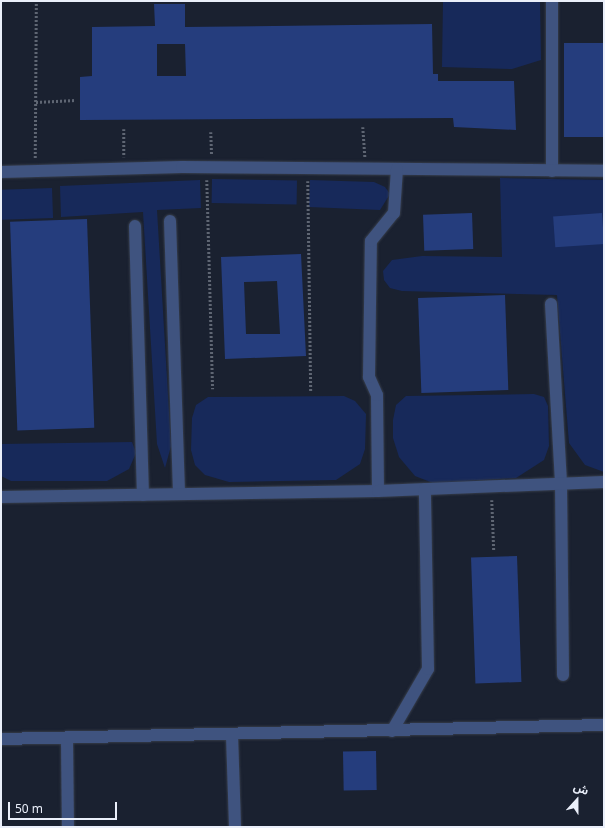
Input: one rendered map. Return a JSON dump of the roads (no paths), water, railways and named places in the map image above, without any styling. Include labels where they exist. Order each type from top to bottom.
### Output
[{"type":"lane","points":[[552,1],[552,171]]},
{"type":"lane","points":[[1,172],[210,168],[604,171]]},
{"type":"lane","points":[[378,491],[377,395],[369,377],[371,241],[394,213],[397,169]]},
{"type":"lane","points":[[170,221],[180,494]]},
{"type":"lane","points":[[134,226],[143,495]]},
{"type":"lane","points":[[551,304],[561,484],[563,675]]},
{"type":"lane","points":[[1,497],[378,491],[604,482]]},
{"type":"lane","points":[[392,731],[428,669],[425,489]]},
{"type":"lane","points":[[1,739],[232,736],[604,725]]},
{"type":"lane","points":[[232,736],[235,827]]},
{"type":"lane","points":[[67,738],[68,827]]}]
